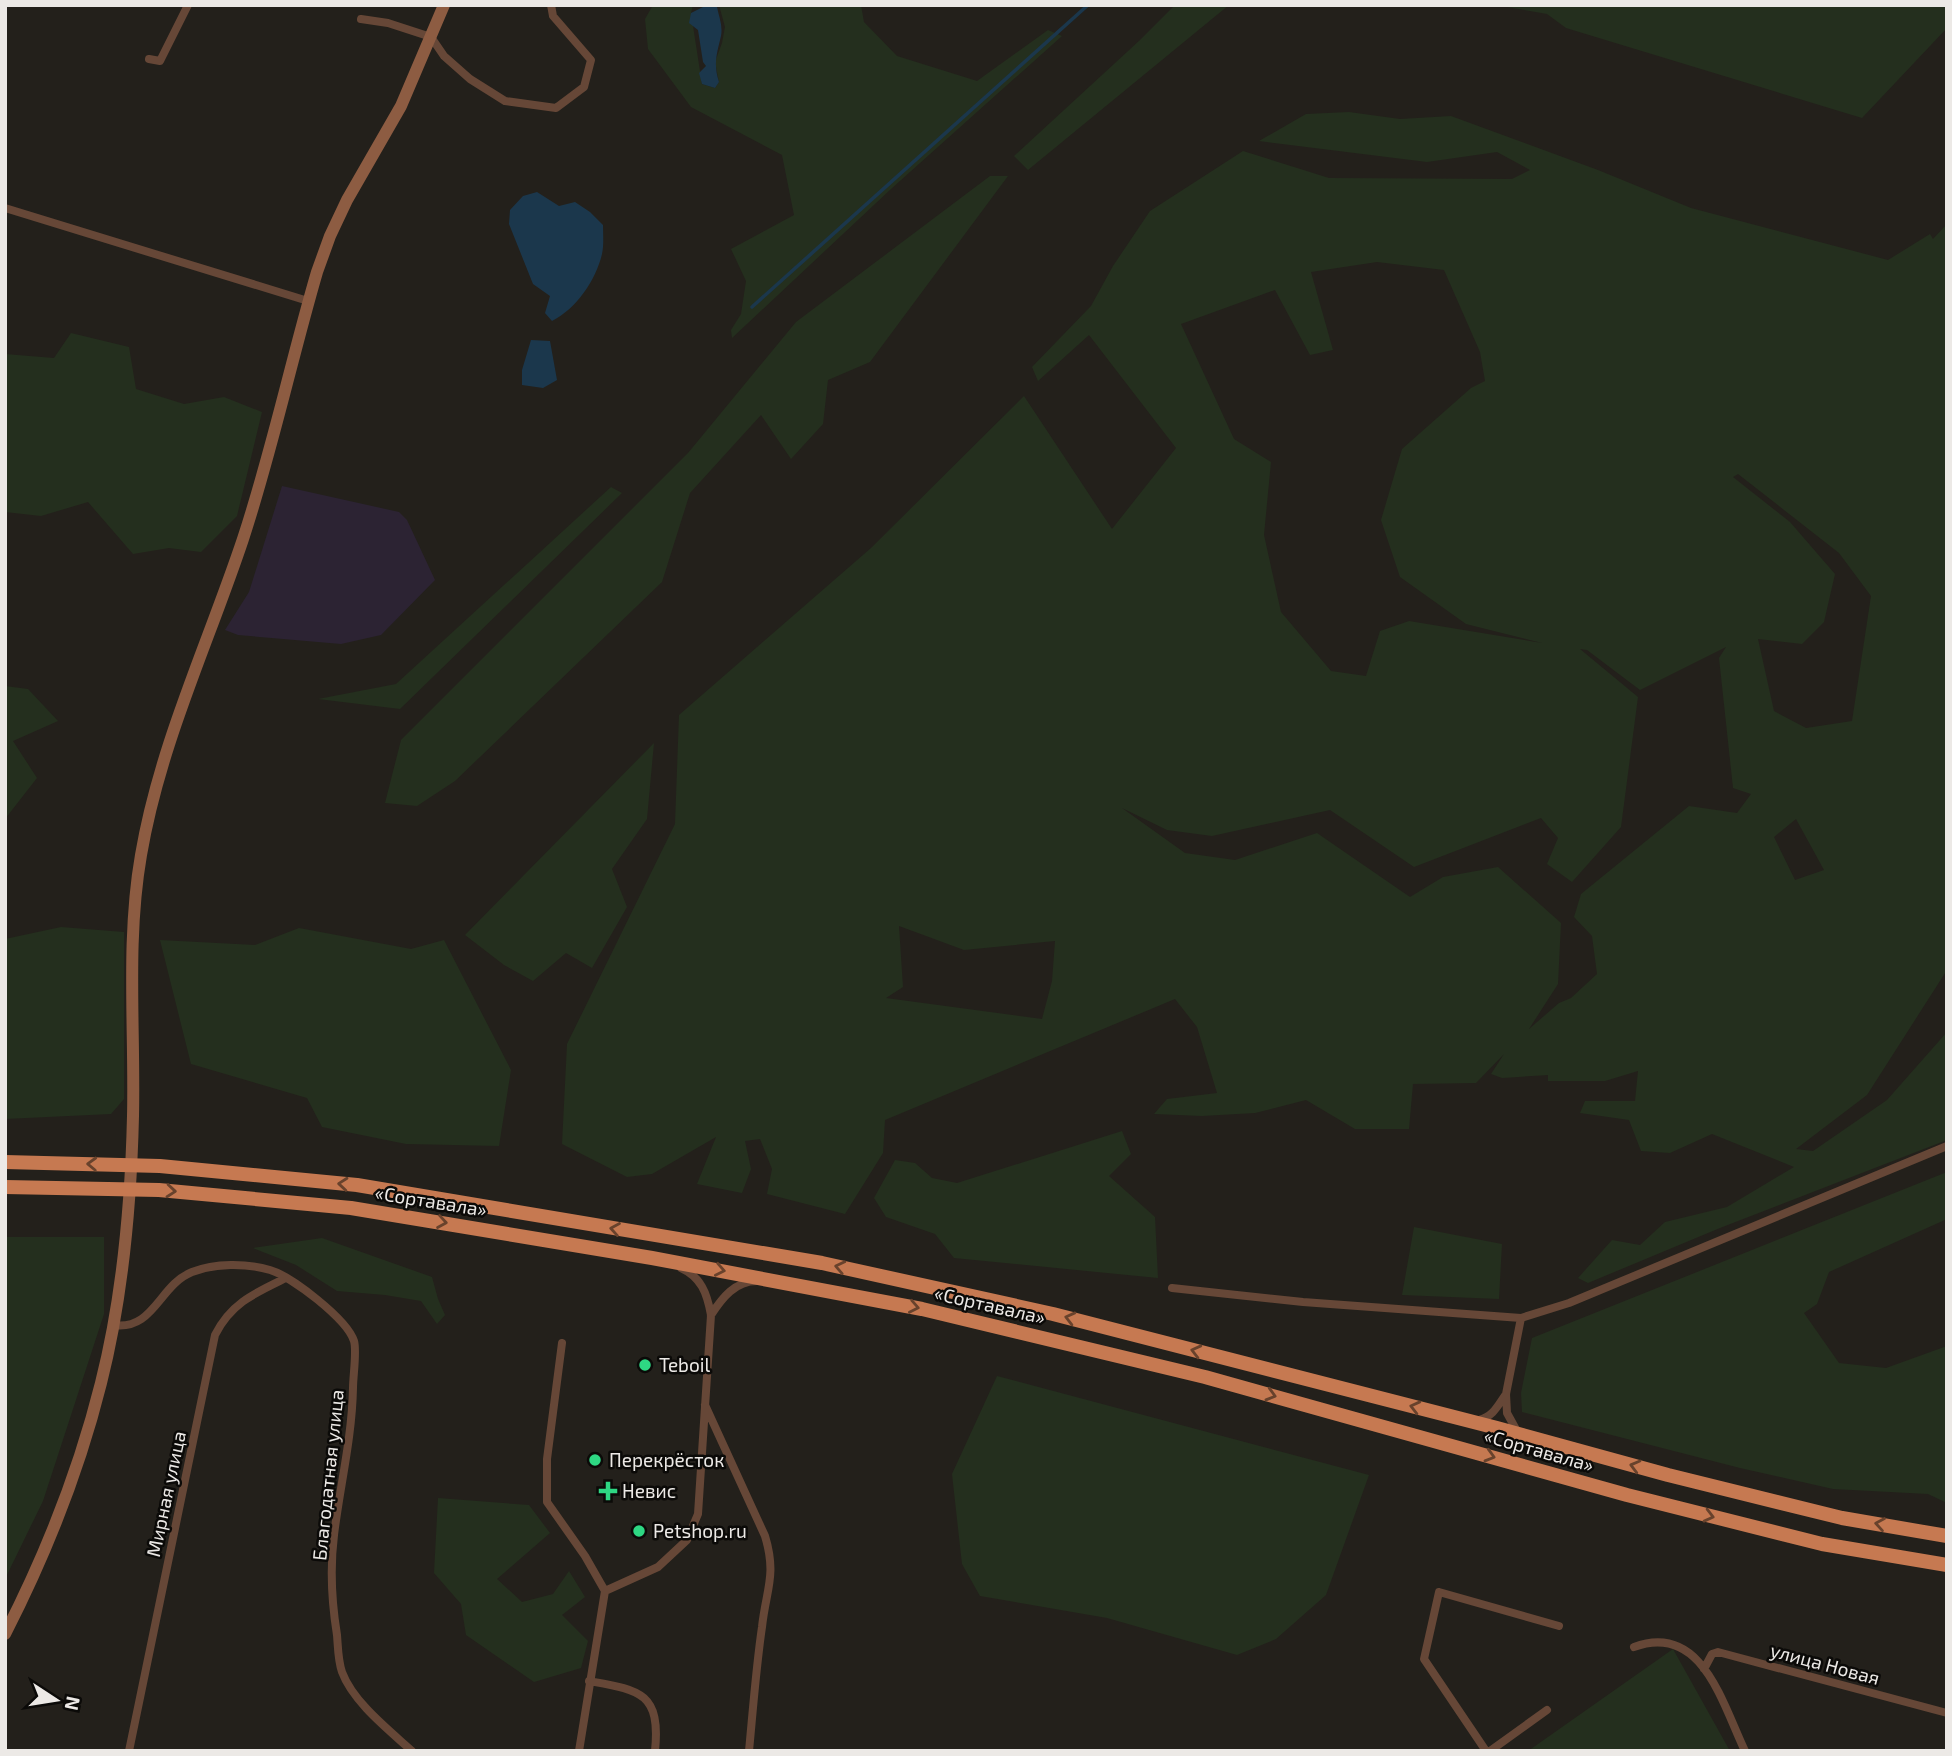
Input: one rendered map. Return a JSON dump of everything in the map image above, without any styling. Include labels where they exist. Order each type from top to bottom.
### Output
[{"type":"highway","name":"«Сортавала»","points":[[5,1162],[160,1166],[357,1185],[822,1263],[1053,1314],[1842,1518],[1947,1536]]},
{"type":"highway","name":"«Сортавала»","points":[[5,1187],[159,1190],[351,1208],[789,1283],[922,1309],[1205,1377],[1627,1495],[1822,1544],[1947,1565]]},
{"type":"street","points":[[149,59],[160,61],[188,5]]},
{"type":"street","points":[[5,1634],[60,1515],[102,1382],[113,1325],[125,1229],[133,1121],[135,895],[150,812],[173,728],[243,539],[317,272],[346,200],[401,106],[444,5]]},
{"type":"street","points":[[361,19],[388,23],[431,37],[444,55],[470,79],[505,101],[556,107],[584,87],[591,60],[553,16],[551,5]]},
{"type":"street","points":[[5,208],[308,301]]},
{"type":"street","points":[[1172,1287],[1303,1302],[1521,1318],[1569,1303],[1947,1146]]},
{"type":"street","points":[[605,1591],[658,1567],[687,1540],[698,1514],[710,1315],[707,1296],[699,1280],[685,1270],[652,1258]]},
{"type":"street","name":"Благодатная улица","points":[[113,1325],[126,1327],[135,1324],[146,1317],[170,1289],[190,1273],[225,1265],[272,1270],[306,1290],[339,1319],[354,1341],[352,1414],[334,1538],[333,1613],[342,1672],[364,1707],[411,1751]]},
{"type":"street","name":"Мирная улица","points":[[129,1751],[215,1335],[224,1317],[240,1302],[286,1278]]},
{"type":"street","points":[[710,1315],[723,1296],[740,1285],[752,1281],[789,1283]]},
{"type":"street","points":[[1520,1434],[1507,1413],[1506,1394],[1521,1318]]},
{"type":"street","points":[[562,1343],[547,1459],[547,1502],[585,1556],[605,1591],[579,1751]]},
{"type":"street","points":[[1473,1422],[1488,1418],[1506,1394]]},
{"type":"street","points":[[705,1403],[765,1536],[772,1559],[762,1623],[749,1751]]},
{"type":"street","points":[[1546,1710],[1488,1751],[1424,1659],[1438,1592],[1559,1626]]},
{"type":"street","points":[[1634,1647],[1652,1641],[1670,1642],[1692,1654],[1704,1669],[1745,1751]]},
{"type":"street","name":"улица Новая","points":[[1704,1669],[1712,1654],[1718,1652],[1947,1713]]},
{"type":"street","points":[[589,1681],[633,1689],[647,1700],[656,1719],[656,1751]]},
{"type":"shaded area","points":[[282,486],[399,512],[407,520],[435,580],[381,635],[341,644],[238,635],[225,630],[249,592]]},
{"type":"green space","points":[[653,5],[693,5],[691,13],[702,84],[715,88],[719,82],[715,62],[725,27],[719,5],[861,5],[864,22],[897,56],[977,81],[1048,30],[1062,36],[891,189],[732,338],[731,330],[741,314],[746,281],[731,249],[794,215],[782,155],[691,107],[648,49],[645,19]]},
{"type":"green space","points":[[1175,5],[1229,5],[1028,170],[1014,156]]},
{"type":"green space","points":[[1495,5],[1947,5],[1947,28],[1862,118],[1566,28],[1547,14]]},
{"type":"green space","points":[[1349,112],[1400,119],[1451,116],[1598,170],[1691,208],[1888,260],[1930,234],[1933,239],[1947,224],[1947,970],[1867,1095],[1796,1149],[1813,1151],[1887,1100],[1947,1032],[1947,1140],[1720,1228],[1588,1283],[1578,1278],[1612,1240],[1640,1245],[1665,1222],[1727,1207],[1794,1167],[1712,1134],[1670,1153],[1641,1151],[1629,1120],[1580,1113],[1585,1101],[1635,1101],[1638,1071],[1605,1081],[1548,1081],[1548,1075],[1502,1078],[1491,1074],[1504,1054],[1476,1083],[1413,1084],[1409,1129],[1355,1129],[1306,1100],[1255,1113],[1202,1116],[1154,1114],[1167,1099],[1217,1093],[1197,1027],[1175,999],[885,1120],[883,1153],[845,1214],[767,1194],[772,1169],[760,1139],[745,1141],[751,1169],[742,1193],[697,1184],[716,1137],[652,1174],[627,1177],[562,1144],[567,1044],[675,824],[679,715],[871,548],[1024,396],[1112,529],[1176,448],[1089,335],[1038,381],[1032,367],[1091,306],[1113,266],[1150,211],[1243,151],[1329,178],[1512,179],[1530,170],[1497,152],[1427,162],[1259,141],[1306,114]],"holes":[[[1377,262],[1444,270],[1480,352],[1485,381],[1471,388],[1402,449],[1381,520],[1400,577],[1466,624],[1542,643],[1409,621],[1380,631],[1366,676],[1331,671],[1281,612],[1264,535],[1271,462],[1234,439],[1181,324],[1275,290],[1310,355],[1333,350],[1311,272]],[[1738,474],[1839,553],[1871,596],[1852,721],[1806,728],[1774,711],[1758,639],[1802,644],[1824,622],[1835,574],[1790,522],[1733,477]],[[1726,647],[1719,658],[1733,788],[1751,794],[1737,813],[1689,806],[1581,894],[1574,917],[1592,936],[1597,974],[1571,998],[1559,1003],[1529,1029],[1558,984],[1561,923],[1498,867],[1443,877],[1410,897],[1317,833],[1235,860],[1185,853],[1122,808],[1167,830],[1212,836],[1330,810],[1414,867],[1541,818],[1558,838],[1547,864],[1572,882],[1621,827],[1638,697],[1580,649],[1587,650],[1640,690]],[[1796,819],[1824,870],[1795,880],[1774,837]],[[899,926],[964,950],[1055,941],[1052,981],[1042,1019],[886,998],[903,987]]]},
{"type":"green space","points":[[990,176],[1008,176],[870,362],[828,380],[823,424],[791,459],[761,415],[690,493],[662,582],[455,781],[417,806],[385,803],[401,740],[688,453],[796,322]]},
{"type":"green space","points":[[71,333],[129,347],[136,389],[184,404],[224,397],[262,412],[237,516],[201,552],[169,548],[133,554],[88,502],[41,516],[5,512],[5,354],[54,358]]},
{"type":"green space","points":[[611,487],[622,493],[400,709],[318,699],[396,684]]},
{"type":"green space","points":[[5,686],[28,689],[58,721],[13,741],[37,778],[5,819]]},
{"type":"green space","points":[[654,743],[647,819],[612,869],[627,907],[592,968],[566,953],[533,981],[504,965],[465,935]]},
{"type":"green space","points":[[61,927],[124,932],[124,1099],[111,1114],[5,1119],[5,939]]},
{"type":"green space","points":[[299,928],[411,949],[444,940],[511,1070],[499,1146],[406,1144],[322,1127],[307,1098],[191,1064],[160,940],[255,945]]},
{"type":"green space","points":[[1122,1131],[1131,1154],[1109,1176],[1155,1217],[1158,1278],[954,1258],[935,1234],[886,1217],[874,1198],[895,1160],[915,1163],[932,1178],[957,1183]]},
{"type":"green space","points":[[1947,1172],[1947,1219],[1829,1272],[1817,1304],[1804,1313],[1839,1363],[1886,1368],[1947,1346],[1947,1503],[1928,1494],[1833,1489],[1522,1412],[1521,1393],[1532,1338]]},
{"type":"green space","points":[[1414,1227],[1502,1244],[1499,1299],[1402,1295]]},
{"type":"green space","points":[[5,1237],[104,1237],[104,1314],[43,1501],[5,1579]]},
{"type":"green space","points":[[322,1238],[432,1277],[445,1315],[437,1324],[421,1301],[337,1291],[296,1265],[253,1248]]},
{"type":"green space","points":[[997,1376],[1369,1475],[1326,1595],[1276,1639],[1237,1655],[1107,1618],[980,1596],[962,1564],[952,1474]]},
{"type":"green space","points":[[438,1498],[529,1505],[550,1533],[497,1579],[522,1602],[553,1594],[569,1571],[585,1597],[562,1615],[588,1641],[581,1668],[534,1682],[466,1635],[461,1604],[434,1573]]},
{"type":"green space","points":[[1673,1649],[1730,1751],[1528,1751]]},
{"type":"water","points":[[705,6],[717,7],[721,25],[716,64],[719,82],[715,88],[702,84],[699,73],[706,66],[698,30],[689,23],[691,13]]},
{"type":"water","points":[[537,192],[559,206],[575,202],[603,225],[603,251],[595,274],[577,301],[552,321],[545,313],[550,296],[533,284],[509,224],[510,210],[523,196]]},
{"type":"water","points":[[531,340],[550,341],[557,380],[543,388],[522,385],[522,370]]},
{"type":"waterway","points":[[752,307],[1088,5]]},
{"type":"place","name":"Teboil","points":[[645,1365]]},
{"type":"place","name":"Перекрёсток","points":[[595,1460]]},
{"type":"place","name":"Невис","points":[[608,1491]]},
{"type":"place","name":"Petshop.ru","points":[[639,1531]]}]
